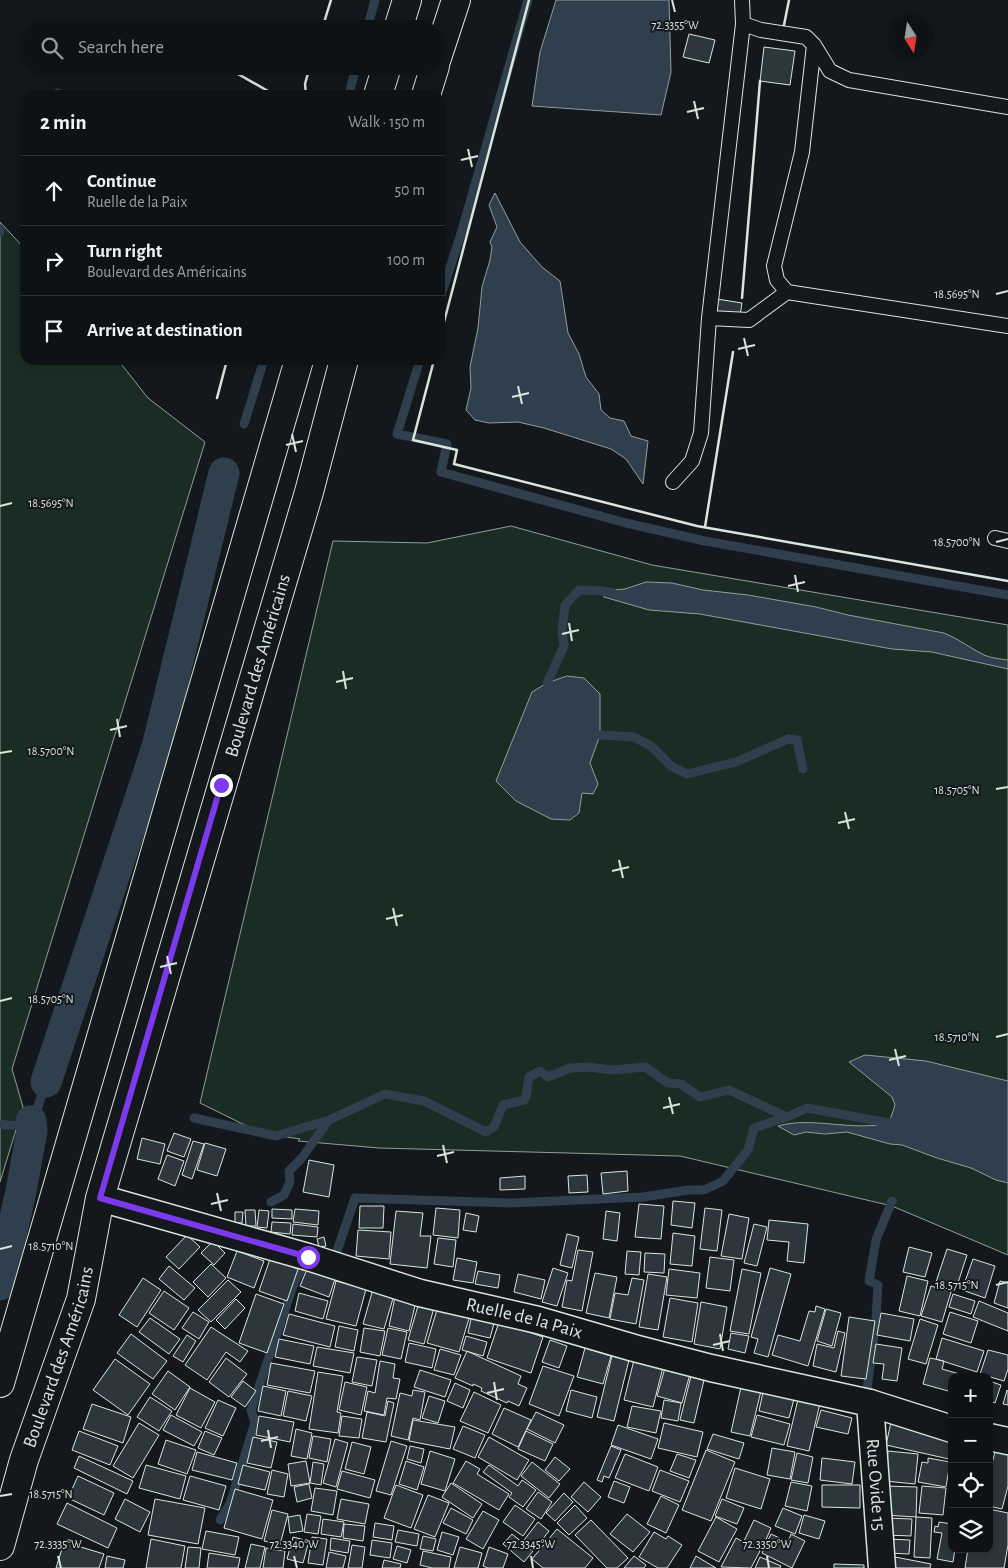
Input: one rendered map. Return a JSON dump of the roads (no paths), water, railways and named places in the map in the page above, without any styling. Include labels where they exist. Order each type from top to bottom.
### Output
[{"type":"main road","points":[[401,20],[407,0]]},
{"type":"main road","points":[[445,34],[456,0]]},
{"type":"main road","points":[[380,90],[384,75]]},
{"type":"main road","points":[[428,90],[432,75]]},
{"type":"main road","points":[[0,1383],[298,365]]},
{"type":"main road","name":"Boulevard des Américains","points":[[0,1546],[24,1460],[81,1299],[100,1198],[309,492],[343,365]]},
{"type":"street","name":"Ruelle de la Paix","points":[[100,1198],[308,1257],[420,1293],[538,1320],[711,1368],[870,1403],[948,1428]]},
{"type":"street","name":"Rue Ovide 15","points":[[870,1403],[882,1568]]},
{"type":"street","points":[[993,1438],[1008,1441]]},
{"type":"lane","points":[[673,482],[692,461],[701,433],[709,318],[744,24],[742,0]]},
{"type":"lane","points":[[744,24],[761,30],[806,36],[830,70],[849,80],[1008,107]]},
{"type":"lane","points":[[814,45],[802,152],[774,266],[777,280],[787,292],[1008,326]]},
{"type":"lane","points":[[709,318],[749,320],[787,292]]},
{"type":"water","points":[[556,0],[669,0],[671,72],[661,115],[532,106],[540,52]]},
{"type":"water","points":[[495,193],[520,242],[542,267],[560,281],[568,333],[579,354],[586,377],[599,394],[601,410],[610,418],[624,421],[631,436],[648,441],[643,484],[626,459],[611,449],[518,422],[489,423],[475,420],[466,410],[471,388],[470,367],[478,328],[482,287],[490,260],[492,247],[490,242],[497,227],[489,205]]},
{"type":"water","points":[[646,582],[672,583],[703,590],[748,595],[944,633],[984,655],[1008,660],[1008,669],[932,652],[892,649],[700,614],[649,610],[604,597],[602,591],[625,589]]},
{"type":"water","points":[[567,676],[584,678],[600,694],[600,735],[590,763],[598,784],[593,794],[582,793],[579,813],[570,820],[551,819],[516,801],[496,781],[532,692],[547,683]]},
{"type":"water","points":[[865,1055],[926,1061],[1008,1081],[1008,1183],[996,1180],[971,1168],[902,1145],[890,1144],[847,1132],[825,1134],[806,1132],[794,1135],[778,1126],[791,1123],[861,1126],[889,1123],[895,1105],[892,1097],[849,1062]]},
{"type":"waterway","points":[[369,20],[375,0]]},
{"type":"waterway","points":[[445,283],[460,237],[528,0]]},
{"type":"waterway","points":[[350,90],[354,75]]},
{"type":"waterway","points":[[244,424],[262,365]]},
{"type":"waterway","points":[[418,365],[397,434],[447,444],[441,472],[626,523],[705,541],[1008,595]]},
{"type":"waterway","points":[[46,1082],[157,747],[224,473]]},
{"type":"waterway","points":[[547,683],[564,646],[562,630],[565,605],[579,590],[613,593]]},
{"type":"waterway","points":[[600,735],[634,737],[651,746],[671,766],[687,774],[736,762],[788,739],[797,740],[803,769]]},
{"type":"waterway","points":[[194,1118],[276,1136],[329,1120],[385,1094],[424,1101],[486,1132],[494,1127],[503,1105],[524,1100],[529,1077],[540,1071],[548,1077],[570,1068],[587,1067],[613,1070],[645,1067],[668,1083],[681,1084],[700,1097],[729,1090],[787,1117],[807,1108],[889,1123],[900,1120]]},
{"type":"waterway","points":[[0,1124],[13,1126],[29,1122],[37,1110],[46,1082],[55,1080]]},
{"type":"waterway","points":[[337,1261],[334,1260],[355,1198],[511,1203],[643,1197],[688,1190],[704,1190],[723,1181],[748,1150],[754,1128],[787,1117]]},
{"type":"waterway","points":[[271,1202],[284,1195],[290,1182],[289,1171],[301,1159],[329,1120]]},
{"type":"waterway","points":[[0,1285],[21,1191],[32,1131],[31,1121]]},
{"type":"waterway","points":[[865,1397],[876,1319],[878,1285],[869,1281],[876,1240],[892,1201]]},
{"type":"waterway","points":[[220,1520],[230,1504],[255,1422],[251,1410],[293,1286],[305,1260],[308,1261]]}]
